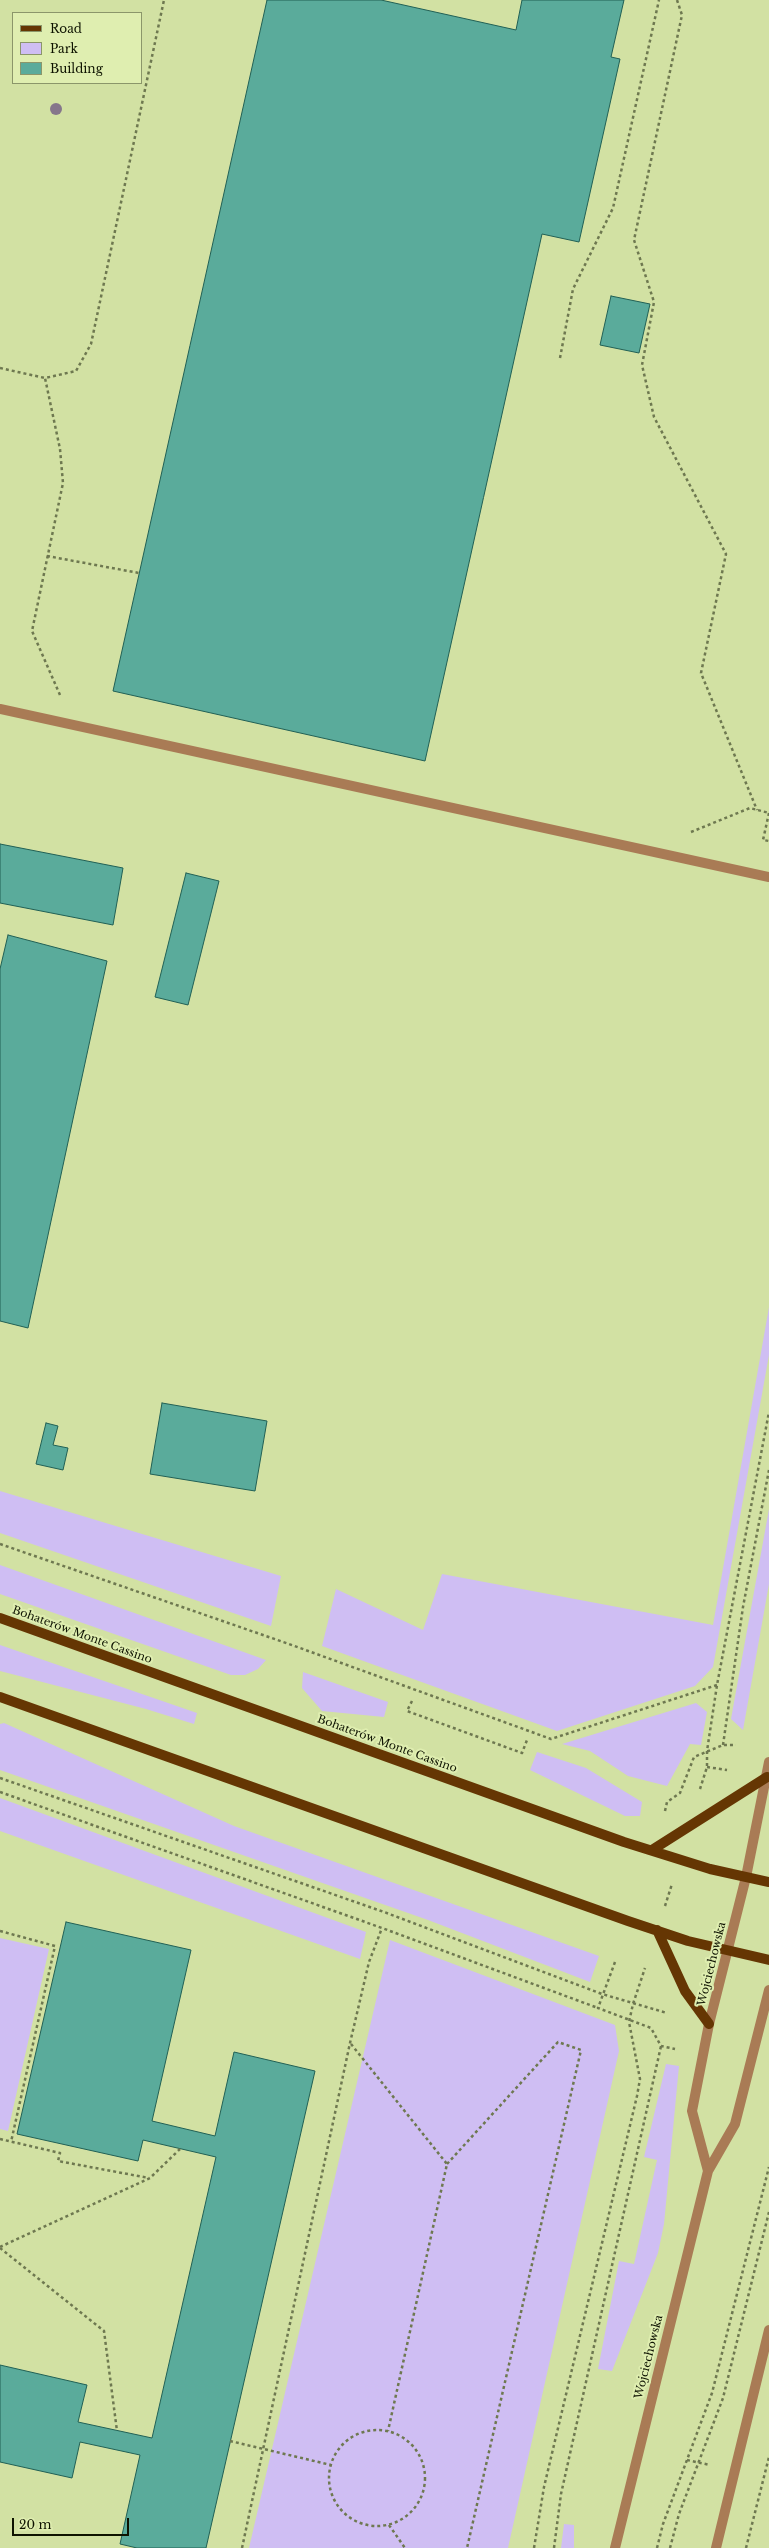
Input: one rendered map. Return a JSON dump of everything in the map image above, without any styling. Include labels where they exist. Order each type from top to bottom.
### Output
[{"type":"main road","name":"Bohaterów Monte Cassino","points":[[0,1618],[680,1860],[769,1882]]},
{"type":"main road","points":[[0,1696],[688,1941],[769,1960]]},
{"type":"main road","points":[[652,1850],[688,1829],[767,1777]]},
{"type":"main road","points":[[657,1930],[685,1991],[709,2024]]},
{"type":"street","points":[[0,709],[769,877]]},
{"type":"street","name":"Wojciechowska","points":[[708,2171],[692,2111],[709,2024],[746,1877],[769,1762]]},
{"type":"street","name":"Wojciechowska","points":[[615,2548],[708,2171],[736,2124],[769,1990]]},
{"type":"street","points":[[716,2548],[769,2330]]},
{"type":"path","points":[[0,368],[45,378],[76,371],[91,344],[164,0]]},
{"type":"path","points":[[560,358],[573,289],[613,208],[659,0]]},
{"type":"path","points":[[677,0],[682,15],[634,240],[654,302],[642,365],[654,417],[726,554],[701,673],[757,810]]},
{"type":"path","points":[[45,378],[60,449],[63,479],[32,631],[60,696],[68,697]]},
{"type":"path","points":[[47,556],[139,573]]},
{"type":"path","points":[[686,834],[750,808],[769,813],[763,840],[769,841]]},
{"type":"path","points":[[688,1829],[707,1767],[707,1751],[717,1685],[769,1412]]},
{"type":"path","points":[[723,1745],[744,1607],[769,1470]]},
{"type":"path","points":[[0,1544],[289,1644],[551,1739],[717,1685]]},
{"type":"path","points":[[412,1701],[407,1712],[522,1754],[527,1740]]},
{"type":"path","points":[[663,1814],[667,1802],[680,1792],[694,1757],[723,1745],[736,1745]]},
{"type":"path","points":[[707,1767],[726,1770]]},
{"type":"path","points":[[0,1778],[384,1912],[602,1994],[667,2013]]},
{"type":"path","points":[[0,1792],[382,1928],[598,2008],[629,2022],[651,2028],[661,2046],[561,2494],[554,2548]]},
{"type":"path","points":[[534,2548],[544,2488],[637,2096],[640,2079],[629,2022],[632,2004],[680,1860]]},
{"type":"path","points":[[242,2548],[350,2044],[369,1962],[382,1928]]},
{"type":"path","points":[[0,1931],[55,1946],[11,2142]]},
{"type":"path","points":[[598,2008],[615,1962]]},
{"type":"path","points":[[388,2431],[447,2164],[558,2042],[581,2050],[467,2548]]},
{"type":"path","points":[[350,2044],[447,2164]]},
{"type":"path","points":[[661,2046],[675,2049]]},
{"type":"path","points":[[0,2139],[60,2153],[58,2161],[150,2178]]},
{"type":"path","points":[[118,2431],[104,2330],[0,2248],[150,2178],[180,2149]]},
{"type":"path","points":[[657,2548],[663,2524],[712,2393],[769,2167]]},
{"type":"path","points":[[670,2548],[679,2514],[723,2398],[769,2212]]},
{"type":"path","points":[[374,2430],[388,2431],[403,2438],[415,2448],[423,2462],[425,2477],[423,2493],[416,2508],[404,2518],[389,2525],[375,2526],[361,2524],[348,2517],[338,2506],[331,2493],[329,2479],[331,2465],[337,2452],[347,2441],[359,2433],[374,2430]]},
{"type":"path","points":[[230,2441],[331,2465]]},
{"type":"path","points":[[746,2548],[769,2457]]},
{"type":"path","points":[[687,2460],[712,2466]]},
{"type":"path","points":[[389,2525],[405,2548]]},
{"type":"green space","points":[[769,1307],[769,1355],[713,1667],[695,1686],[557,1731],[322,1646],[336,1589],[423,1630],[442,1574],[713,1625]]},
{"type":"green space","points":[[0,1491],[281,1576],[271,1626],[0,1533]]},
{"type":"green space","points":[[769,1509],[769,1584],[743,1730],[731,1719]]},
{"type":"green space","points":[[0,1565],[266,1660],[258,1669],[245,1675],[231,1675],[0,1594]]},
{"type":"green space","points":[[0,1645],[197,1713],[194,1724],[146,1709],[0,1671]]},
{"type":"green space","points":[[303,1672],[388,1702],[384,1717],[322,1711],[302,1688]]},
{"type":"green space","points":[[696,1703],[707,1712],[701,1745],[690,1744],[667,1786],[628,1776],[590,1751],[562,1744]]},
{"type":"green space","points":[[4,1723],[234,1826],[599,1956],[590,1982],[428,1920],[0,1770],[0,1724]]},
{"type":"green space","points":[[537,1752],[586,1768],[642,1802],[640,1816],[625,1816],[530,1770]]},
{"type":"green space","points":[[0,1798],[366,1932],[360,1959],[0,1831]]},
{"type":"green space","points":[[0,1938],[49,1949],[8,2131],[0,2129]]},
{"type":"green space","points":[[390,1940],[615,2025],[619,2051],[508,2548],[249,2548]]},
{"type":"green space","points":[[666,2064],[679,2066],[664,2224],[658,2253],[612,2371],[598,2369],[619,2261],[634,2264],[657,2160],[644,2157]]},
{"type":"green space","points":[[564,2524],[574,2525],[574,2548],[561,2548]]},
{"type":"building","points":[[267,0],[381,0],[516,30],[522,0],[624,0],[611,57],[620,59],[579,242],[542,234],[425,761],[113,691]]},
{"type":"building","points":[[611,296],[650,304],[639,353],[600,345]]},
{"type":"building","points":[[0,844],[123,868],[113,925],[0,903]]},
{"type":"building","points":[[186,873],[219,881],[188,1005],[155,997]]},
{"type":"building","points":[[8,935],[107,961],[28,1328],[0,1321],[0,969]]},
{"type":"building","points":[[162,1403],[267,1421],[255,1491],[150,1474]]},
{"type":"building","points":[[46,1423],[58,1426],[53,1445],[68,1448],[63,1470],[36,1464]]},
{"type":"building","points":[[66,1922],[191,1950],[152,2121],[215,2136],[234,2052],[315,2071],[206,2548],[137,2548],[120,2544],[140,2455],[80,2442],[72,2478],[0,2462],[0,2365],[87,2385],[78,2422],[152,2438],[216,2157],[143,2140],[138,2161],[17,2134]]}]
